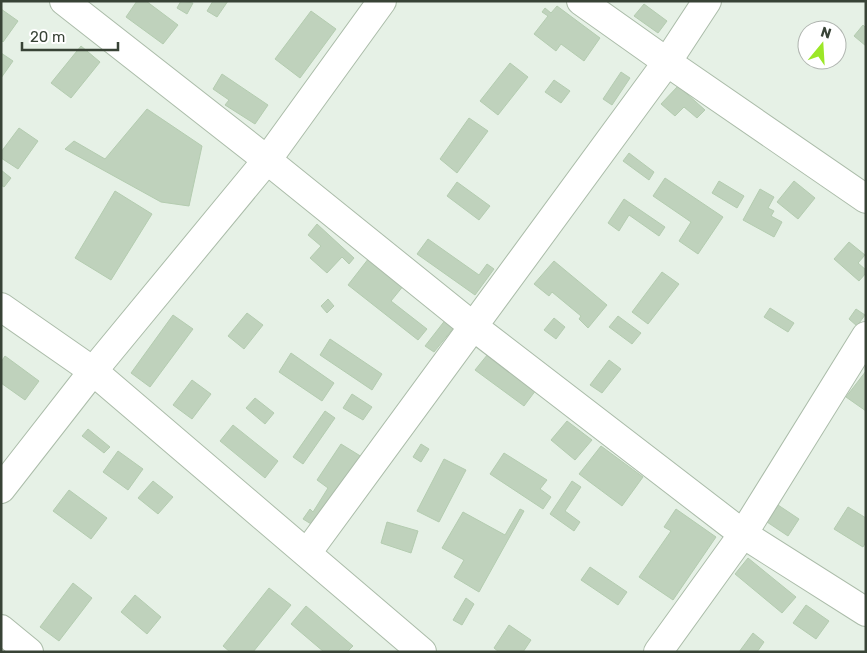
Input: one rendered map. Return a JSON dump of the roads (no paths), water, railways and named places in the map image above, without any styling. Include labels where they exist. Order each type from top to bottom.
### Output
[{"type":"street","points":[[64,1],[267,160],[474,327],[742,534],[866,612]]},
{"type":"street","points":[[1,489],[93,371],[267,160],[382,1]]},
{"type":"street","points":[[581,1],[866,199]]},
{"type":"street","points":[[307,553],[667,62],[707,1]]},
{"type":"street","points":[[1,307],[93,371],[421,651]]},
{"type":"street","points":[[658,652],[742,534],[866,336]]},
{"type":"street","points":[[1,629],[29,652]]}]
